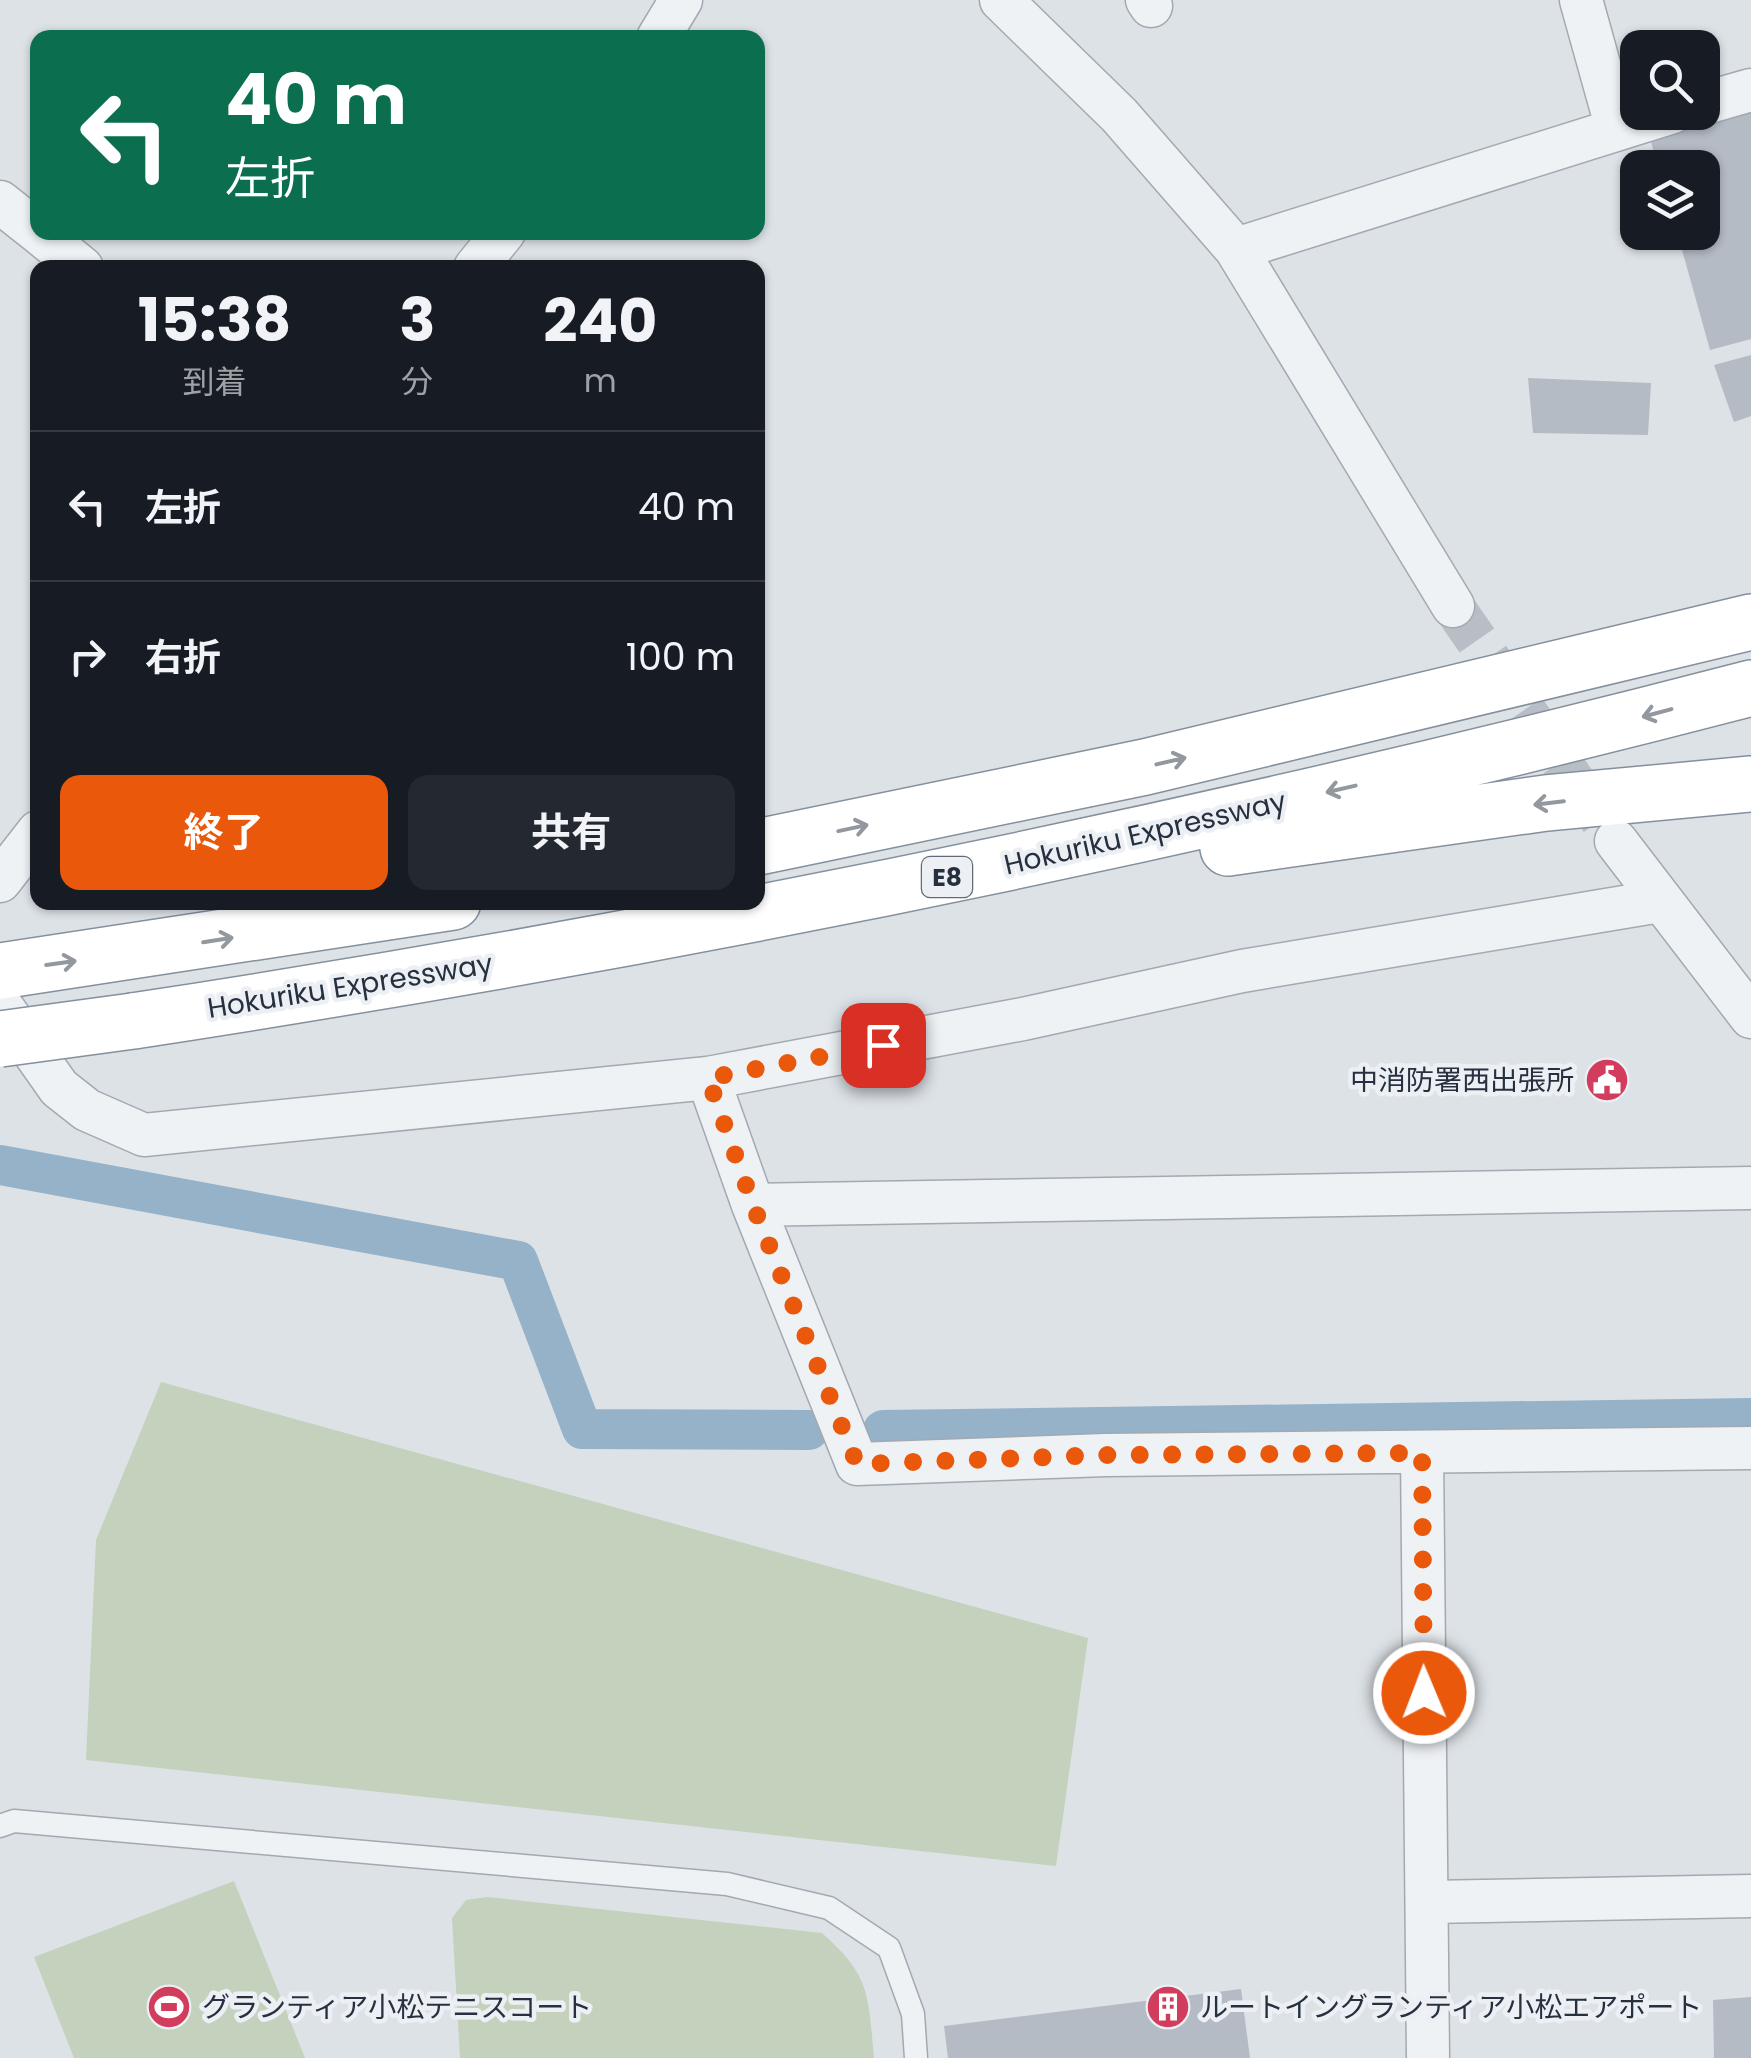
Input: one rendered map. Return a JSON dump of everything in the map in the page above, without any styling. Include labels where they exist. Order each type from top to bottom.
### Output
[{"type":"highway","points":[[1526,679],[1751,596]]},
{"type":"highway","points":[[765,846],[1145,767],[1526,679],[1751,622]]},
{"type":"highway","name":"Hokuriku Expressway","points":[[0,1038],[402,980],[804,908],[1180,826],[1751,688]]},
{"type":"highway","points":[[402,980],[591,962],[1151,858],[1546,802],[1751,784]]},
{"type":"highway","points":[[0,971],[403,910]]},
{"type":"street","points":[[663,30],[681,0]]},
{"type":"street","points":[[1002,0],[1119,115],[1236,249],[1453,606]]},
{"type":"street","points":[[1582,0],[1617,129]]},
{"type":"street","points":[[1720,99],[1751,90]]},
{"type":"street","points":[[1236,249],[1620,128]]},
{"type":"street","points":[[0,202],[30,226]]},
{"type":"street","points":[[48,240],[72,260]]},
{"type":"street","points":[[481,260],[498,240]]},
{"type":"street","points":[[1616,841],[1751,1016]]},
{"type":"street","points":[[0,882],[30,843]]},
{"type":"street","points":[[0,1004],[58,1088],[87,1110],[144,1135],[708,1078],[1024,1019],[1242,971],[1660,901]]},
{"type":"street","points":[[708,1078],[753,1205],[857,1464],[1106,1455],[1751,1448]]},
{"type":"street","points":[[753,1205],[1751,1188]]},
{"type":"street","points":[[1422,1453],[1428,2058]]},
{"type":"street","points":[[1429,1902],[1751,1896]]},
{"type":"lane","points":[[0,1826],[14,1821],[727,1884],[829,1908],[889,1948],[913,2014],[916,2058]]},
{"type":"green space","points":[[161,1382],[1088,1638],[1056,1866],[86,1760],[96,1540]]},
{"type":"green space","name":"グランティア小松テニスコート","points":[[234,1881],[305,2058],[74,2058],[34,1957]]},
{"type":"green space","points":[[488,1897],[822,1933],[850,1962],[864,1988],[874,2058],[460,2058],[452,1918],[466,1900]]},
{"type":"building","points":[[1751,108],[1751,339],[1710,350],[1682,250],[1720,250],[1720,150],[1653,150],[1650,138],[1677,130],[1720,130],[1720,117]]},
{"type":"building","points":[[1751,355],[1751,416],[1734,422],[1714,365]]},
{"type":"building","points":[[1528,378],[1651,383],[1648,435],[1533,433]]},
{"type":"building","name":"ルートイングランティア小松エアポート","points":[[1241,1989],[1250,2058],[948,2058],[944,2026]]},
{"type":"building","points":[[1751,1997],[1751,2058],[1714,2058],[1713,2000]]},
{"type":"waterway","points":[[0,1165],[518,1261],[582,1429],[809,1430]]},
{"type":"waterway","points":[[883,1430],[1751,1418]]},
{"type":"tunnel","points":[[1453,606],[1601,820]]},
{"type":"place","name":"中消防署西出張所","points":[[1607,1080]]},
{"type":"place","name":"グランティア小松テニスコート","points":[[169,2007]]},
{"type":"place","name":"ルートイングランティア小松エアポート","points":[[1168,2007]]},
{"type":"route","points":[[883,1045],[708,1078],[753,1205],[857,1464],[1106,1455],[1422,1453],[1424,1693]]}]
